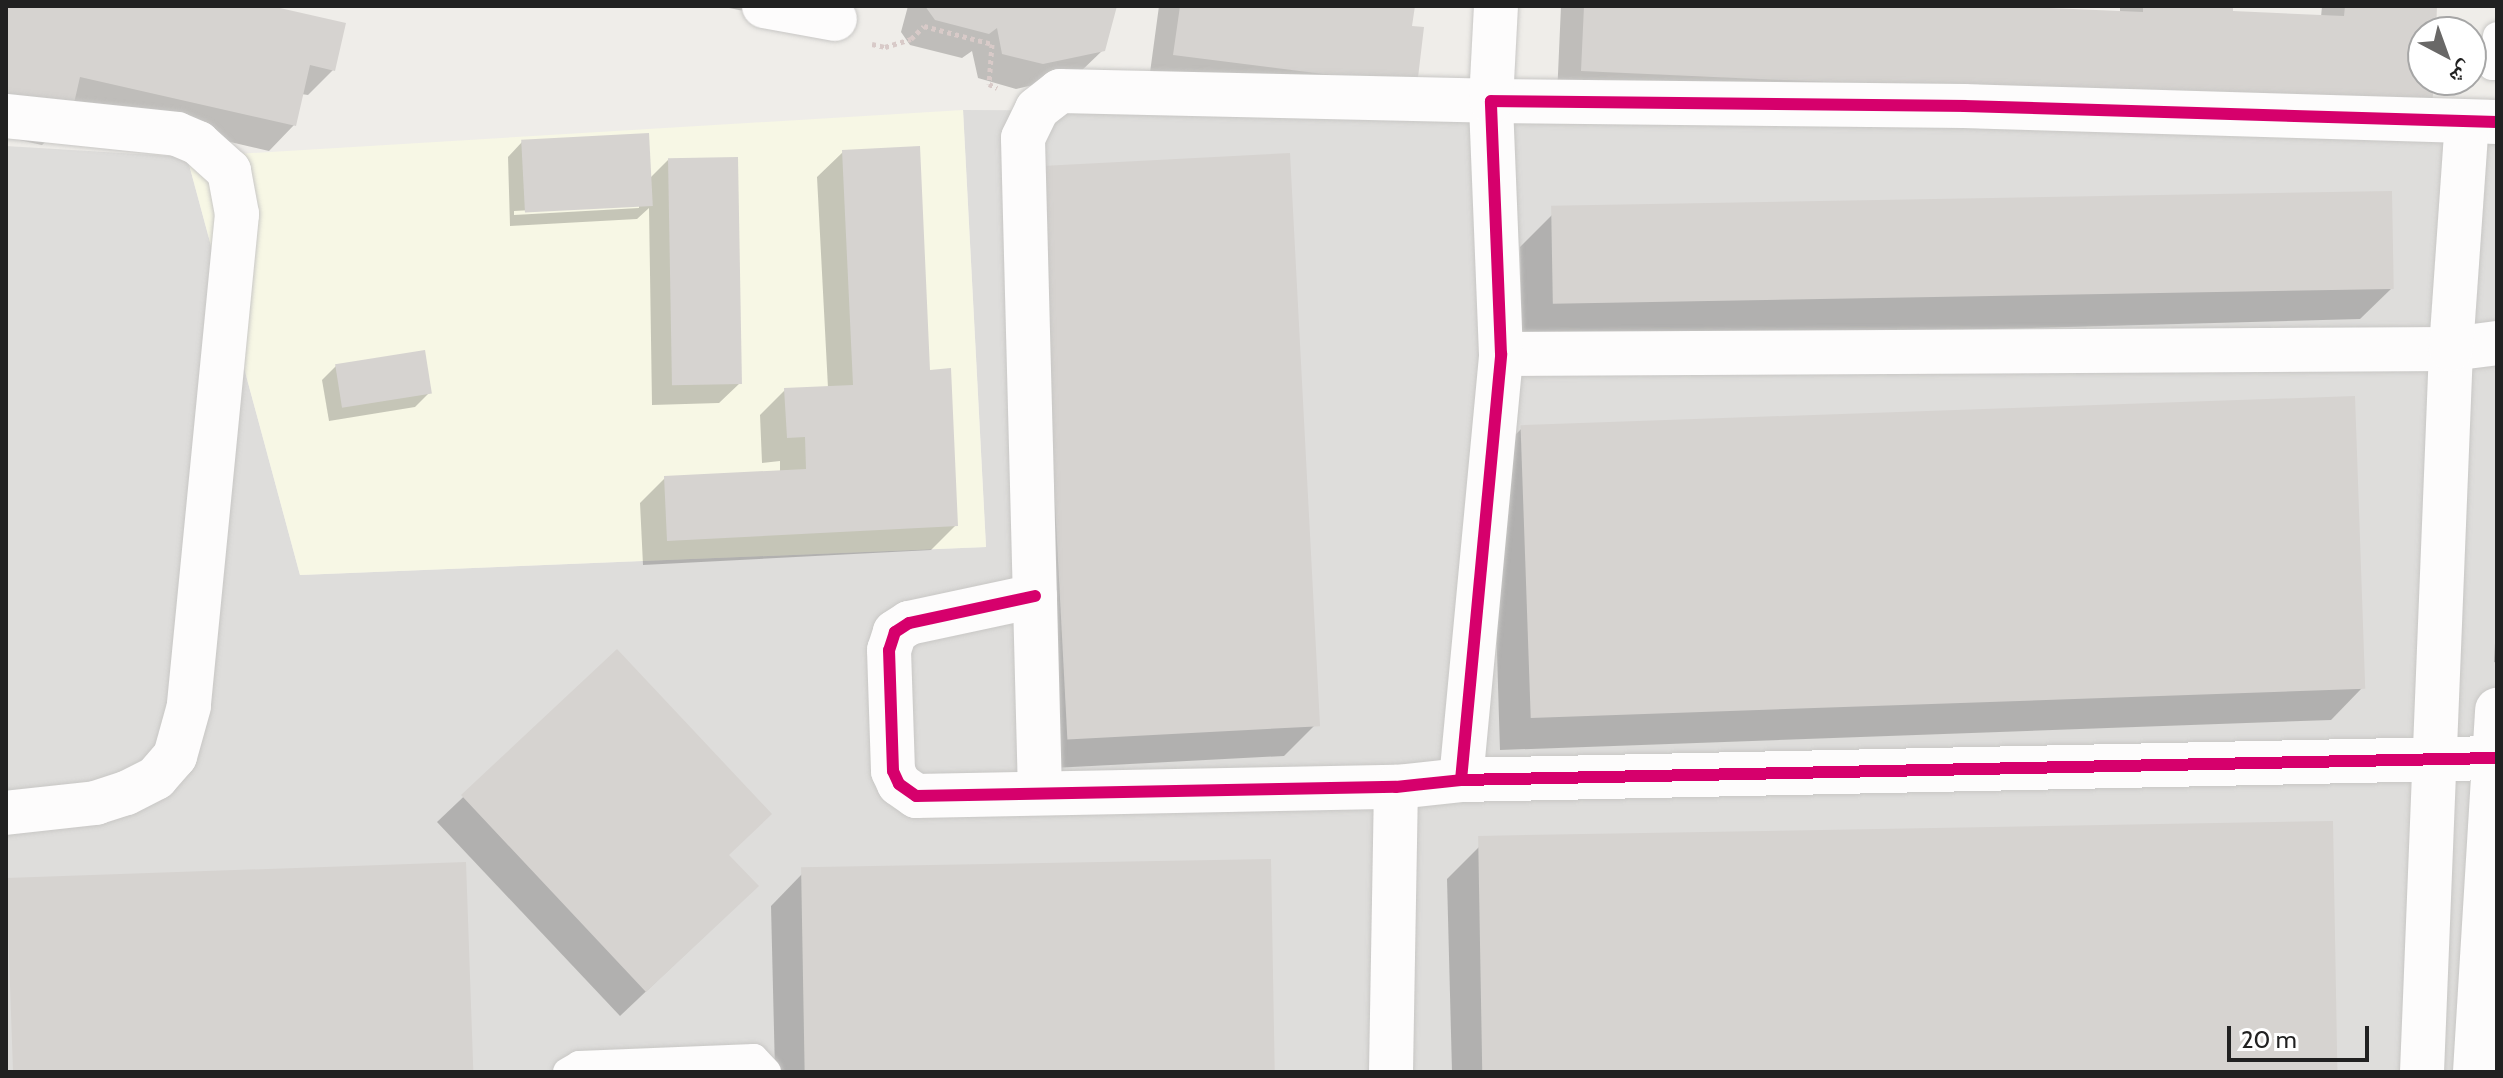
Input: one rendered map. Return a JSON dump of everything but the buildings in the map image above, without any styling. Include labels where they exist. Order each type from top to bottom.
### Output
[{"type":"street","points":[[764,6],[835,19]]},
{"type":"street","points":[[1461,780],[1501,354],[1491,101],[1496,6]]},
{"type":"street","points":[[1040,793],[1023,138],[1037,109],[1060,91],[1491,101],[1964,106],[2482,123],[2451,349],[2432,759],[2422,1072]]},
{"type":"street","points":[[6,116],[177,134],[198,143],[229,171],[237,214],[184,732],[175,756],[156,778],[126,793],[96,803],[6,813]]},
{"type":"street","points":[[1501,354],[2451,349],[2497,343]]},
{"type":"street","points":[[1035,596],[909,623],[895,632],[889,650],[893,771],[899,784],[916,796],[1396,787],[1461,780],[2496,758]]},
{"type":"street","points":[[2475,1072],[2497,710]]},
{"type":"street","points":[[1391,1072],[1396,787]]},
{"type":"lane","points":[[2497,36],[2492,66],[2497,66]]},
{"type":"lane","points":[[567,1072],[579,1065],[754,1058],[767,1072]]},
{"type":"path","points":[[835,19],[865,42],[885,47],[911,39],[924,26],[992,44],[989,84],[1037,109]]},
{"type":"shaded area","points":[[963,110],[2497,117],[2497,1072],[6,1072],[6,146],[187,157],[300,575],[986,547]]},
{"type":"shaded area","points":[[963,110],[986,547],[300,575],[187,157]]},
{"type":"cycle path","points":[[1461,780],[1501,354],[1491,101],[1964,106],[2497,122]]},
{"type":"cycle path","points":[[1035,596],[909,623],[895,632],[889,650],[893,771],[899,784],[916,796],[1396,787],[1461,780],[2497,758]]}]
